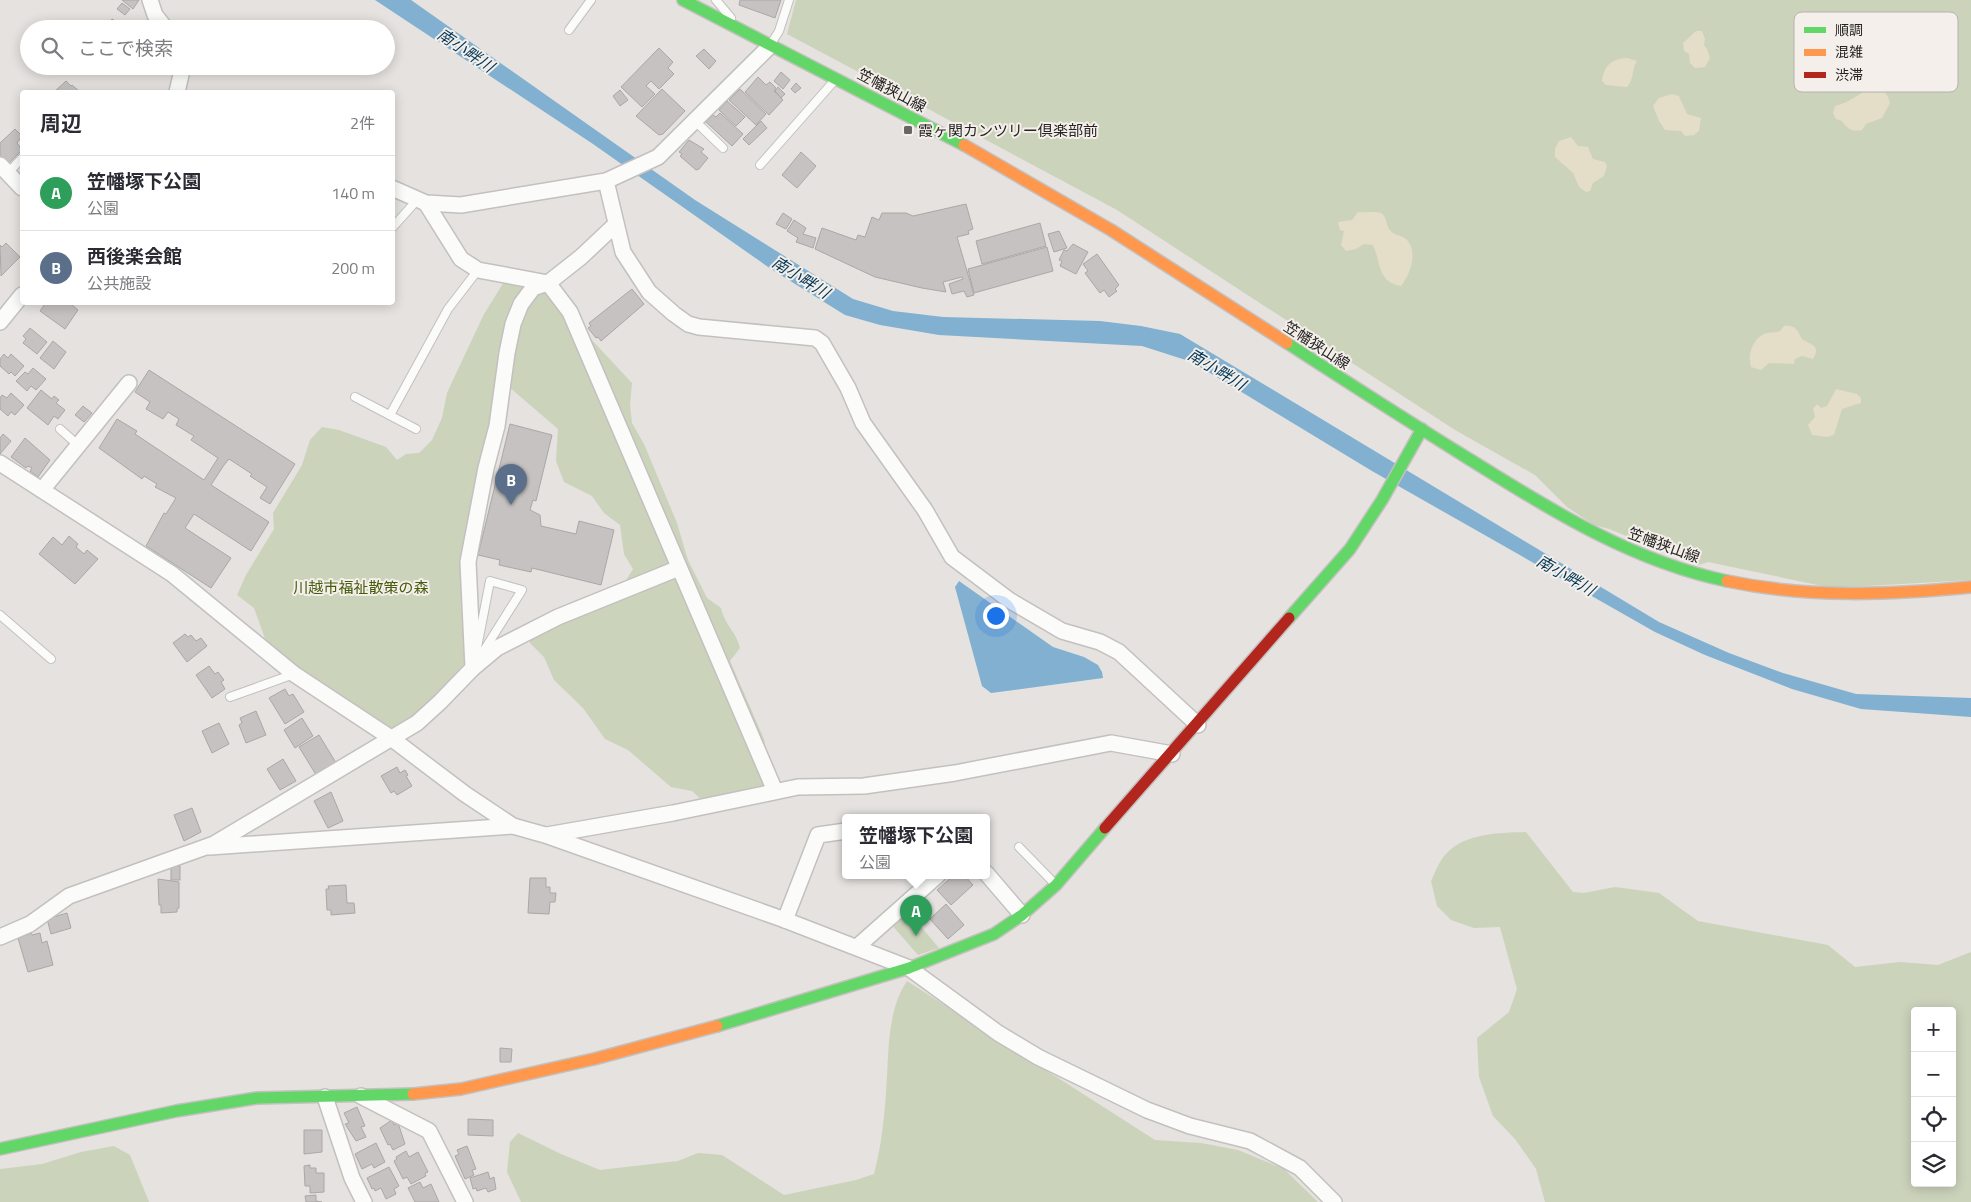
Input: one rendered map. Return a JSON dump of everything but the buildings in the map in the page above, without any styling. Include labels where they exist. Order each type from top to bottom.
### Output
[{"type":"street","points":[[150,0],[154,15],[158,20]]},
{"type":"street","name":"笠幡狭山線","points":[[683,0],[770,46],[837,78],[1044,189],[1422,429],[1561,516],[1594,534],[1667,565],[1737,582],[1817,594],[1891,594],[1971,587]]},
{"type":"street","points":[[395,189],[422,201],[461,205],[607,181],[657,158],[770,46]]},
{"type":"street","points":[[177,90],[181,75]]},
{"type":"street","points":[[4,169],[20,186]]},
{"type":"street","points":[[607,181],[615,225],[623,252],[649,292],[688,324],[815,338],[822,343],[848,388],[863,423],[925,510],[952,557],[1009,600],[1062,630],[1100,642],[1119,652],[1198,724]]},
{"type":"street","points":[[422,201],[461,259],[478,270],[548,283],[570,312],[775,791]]},
{"type":"street","points":[[473,668],[468,562],[486,468],[497,426],[513,324],[521,304],[533,288],[548,283],[581,257],[615,225]]},
{"type":"street","points":[[0,322],[20,297]]},
{"type":"street","points":[[42,490],[130,383]]},
{"type":"street","points":[[0,1149],[219,1104],[257,1098],[432,1093],[461,1089],[594,1059],[717,1026],[909,968],[994,934],[1022,915],[1056,885],[1350,549],[1385,494],[1422,429]]},
{"type":"street","points":[[0,464],[172,574],[294,674],[391,738],[427,768],[513,826],[546,835],[858,946],[909,968],[998,1033],[1038,1057],[1147,1110],[1190,1126],[1250,1141],[1300,1168],[1334,1202]]},
{"type":"street","points":[[0,937],[30,924],[69,896],[204,848],[417,723],[473,668],[497,648],[558,617],[679,568]]},
{"type":"street","points":[[546,835],[673,813],[798,787],[864,786],[955,773],[1111,743],[1172,754]]},
{"type":"street","points":[[204,848],[513,826]]},
{"type":"street","points":[[785,920],[818,835],[842,832]]},
{"type":"street","points":[[990,878],[1022,915]]},
{"type":"street","points":[[858,946],[933,879]]},
{"type":"street","points":[[358,1095],[429,1131],[465,1202]]},
{"type":"street","points":[[325,1097],[352,1178],[364,1202]]},
{"type":"lane","points":[[569,30],[591,0]]},
{"type":"lane","points":[[716,0],[741,31]]},
{"type":"lane","points":[[770,46],[779,31],[789,0]]},
{"type":"lane","points":[[760,166],[837,78]]},
{"type":"lane","points":[[695,121],[723,148]]},
{"type":"lane","points":[[4,169],[20,159]]},
{"type":"lane","points":[[395,225],[422,201]]},
{"type":"lane","points":[[390,415],[448,309],[478,270]]},
{"type":"lane","points":[[355,397],[416,429]]},
{"type":"lane","points":[[60,429],[79,446]]},
{"type":"lane","points":[[490,581],[522,590],[488,644],[473,668],[490,581]]},
{"type":"lane","points":[[0,615],[51,659]]},
{"type":"lane","points":[[230,698],[294,674]]},
{"type":"lane","points":[[1019,846],[1056,885]]},
{"type":"green space","points":[[796,0],[1971,0],[1971,580],[1832,588],[1708,562],[1699,565],[1609,529],[1594,525],[1567,507],[1535,475],[1455,430],[1117,210],[891,89],[889,93],[880,90],[863,79],[864,75],[787,34]]},
{"type":"green space","name":"川越市福祉散策の森","points":[[504,282],[546,291],[632,383],[630,405],[632,423],[644,444],[677,523],[688,560],[707,598],[721,608],[740,648],[730,661],[764,739],[770,772],[758,804],[734,807],[704,802],[692,791],[671,787],[628,750],[605,739],[583,708],[554,680],[544,657],[530,643],[529,625],[625,582],[633,569],[624,554],[620,525],[604,513],[592,496],[564,482],[556,461],[558,429],[509,387],[493,409],[464,664],[428,704],[400,726],[381,729],[324,690],[267,644],[254,608],[237,595],[246,575],[274,529],[273,513],[302,465],[310,440],[322,427],[339,430],[386,447],[397,460],[406,454],[419,453],[432,440],[442,418],[447,393],[484,314]]},
{"type":"green space","points":[[1526,832],[1573,892],[1584,893],[1615,887],[1659,893],[1698,921],[1828,945],[1855,967],[1900,962],[1938,965],[1971,952],[1971,1202],[1545,1202],[1536,1169],[1515,1139],[1493,1116],[1479,1077],[1477,1038],[1509,1012],[1517,989],[1500,927],[1474,928],[1451,920],[1437,906],[1431,881],[1439,864],[1454,847],[1473,838],[1494,834]]},
{"type":"green space","points":[[907,910],[939,948],[918,955],[891,924]]},
{"type":"green space","points":[[907,981],[1155,1140],[1201,1143],[1238,1150],[1284,1169],[1318,1202],[521,1202],[507,1172],[510,1142],[518,1133],[600,1170],[678,1161],[698,1153],[722,1155],[784,1195],[856,1180],[874,1174],[883,1124],[892,1021],[900,993]]},
{"type":"green space","points":[[114,1146],[130,1155],[149,1202],[0,1202],[0,1169],[42,1164],[81,1152]]},
{"type":"sand","points":[[1696,31],[1702,31],[1705,39],[1704,45],[1710,58],[1705,67],[1695,68],[1690,63],[1689,54],[1684,51],[1683,43]]},
{"type":"sand","points":[[1627,58],[1637,61],[1627,87],[1606,85],[1602,81],[1607,67],[1613,61]]},
{"type":"sand","points":[[1863,92],[1884,92],[1888,96],[1890,103],[1882,118],[1866,124],[1862,130],[1855,131],[1846,126],[1842,121],[1836,119],[1833,113],[1835,106]]},
{"type":"sand","points":[[1672,94],[1679,96],[1687,114],[1701,118],[1699,131],[1694,135],[1685,136],[1681,131],[1665,130],[1659,121],[1653,106],[1659,98]]},
{"type":"sand","points":[[1571,137],[1578,146],[1588,147],[1593,159],[1605,162],[1607,166],[1604,176],[1593,183],[1590,191],[1586,192],[1579,187],[1573,173],[1555,157],[1555,149],[1559,141]]},
{"type":"sand","points":[[1358,212],[1381,213],[1390,230],[1406,239],[1410,244],[1413,256],[1412,263],[1401,286],[1393,284],[1384,276],[1373,245],[1364,244],[1356,249],[1346,251],[1341,245],[1344,231],[1340,230],[1338,222],[1352,220]]},
{"type":"sand","points":[[1784,326],[1794,327],[1802,339],[1814,346],[1816,351],[1813,359],[1802,356],[1795,359],[1794,364],[1769,363],[1761,370],[1751,367],[1752,347],[1758,338],[1768,333],[1780,331]]},
{"type":"sand","points":[[1836,389],[1857,394],[1861,398],[1861,403],[1842,409],[1834,435],[1827,437],[1812,435],[1808,425],[1815,417],[1813,409],[1817,404],[1821,408],[1827,406]]},
{"type":"water","name":"南小畔川","points":[[375,0],[411,0],[695,200],[853,299],[893,311],[943,317],[1100,321],[1141,326],[1180,334],[1659,622],[1729,653],[1783,673],[1856,694],[1971,698],[1971,717],[1861,709],[1792,689],[1705,655],[1655,632],[1372,471],[1192,362],[1142,346],[939,335],[880,325],[845,315],[771,269],[593,144]]},
{"type":"water","points":[[959,581],[1053,647],[1084,657],[1098,665],[1103,678],[991,693],[982,686],[955,587]]},
{"type":"traffic: fast","points":[[683,0],[964,145]]},
{"type":"traffic: fast","points":[[1287,343],[1446,445],[1561,515],[1593,532],[1658,561],[1727,581]]},
{"type":"traffic: fast","points":[[1289,618],[1350,549],[1382,500],[1422,429]]},
{"type":"traffic: fast","points":[[717,1026],[909,968],[994,934],[1022,915],[1056,885],[1105,828]]},
{"type":"traffic: fast","points":[[0,1149],[176,1111],[257,1098],[413,1094]]},
{"type":"traffic: slow","points":[[964,145],[1111,230],[1287,343]]},
{"type":"traffic: slow","points":[[1727,581],[1788,590],[1849,593],[1910,592],[1971,587]]},
{"type":"traffic: slow","points":[[413,1094],[461,1089],[594,1059],[717,1026]]},
{"type":"traffic: jam","points":[[1105,828],[1289,618]]},
{"type":"place","name":"霞ヶ関カンツリー倶楽部前","points":[[908,130]]},
{"type":"place","name":"西後楽会館","points":[[511,505]]},
{"type":"place","name":"笠幡塚下公園","points":[[916,936]]}]
